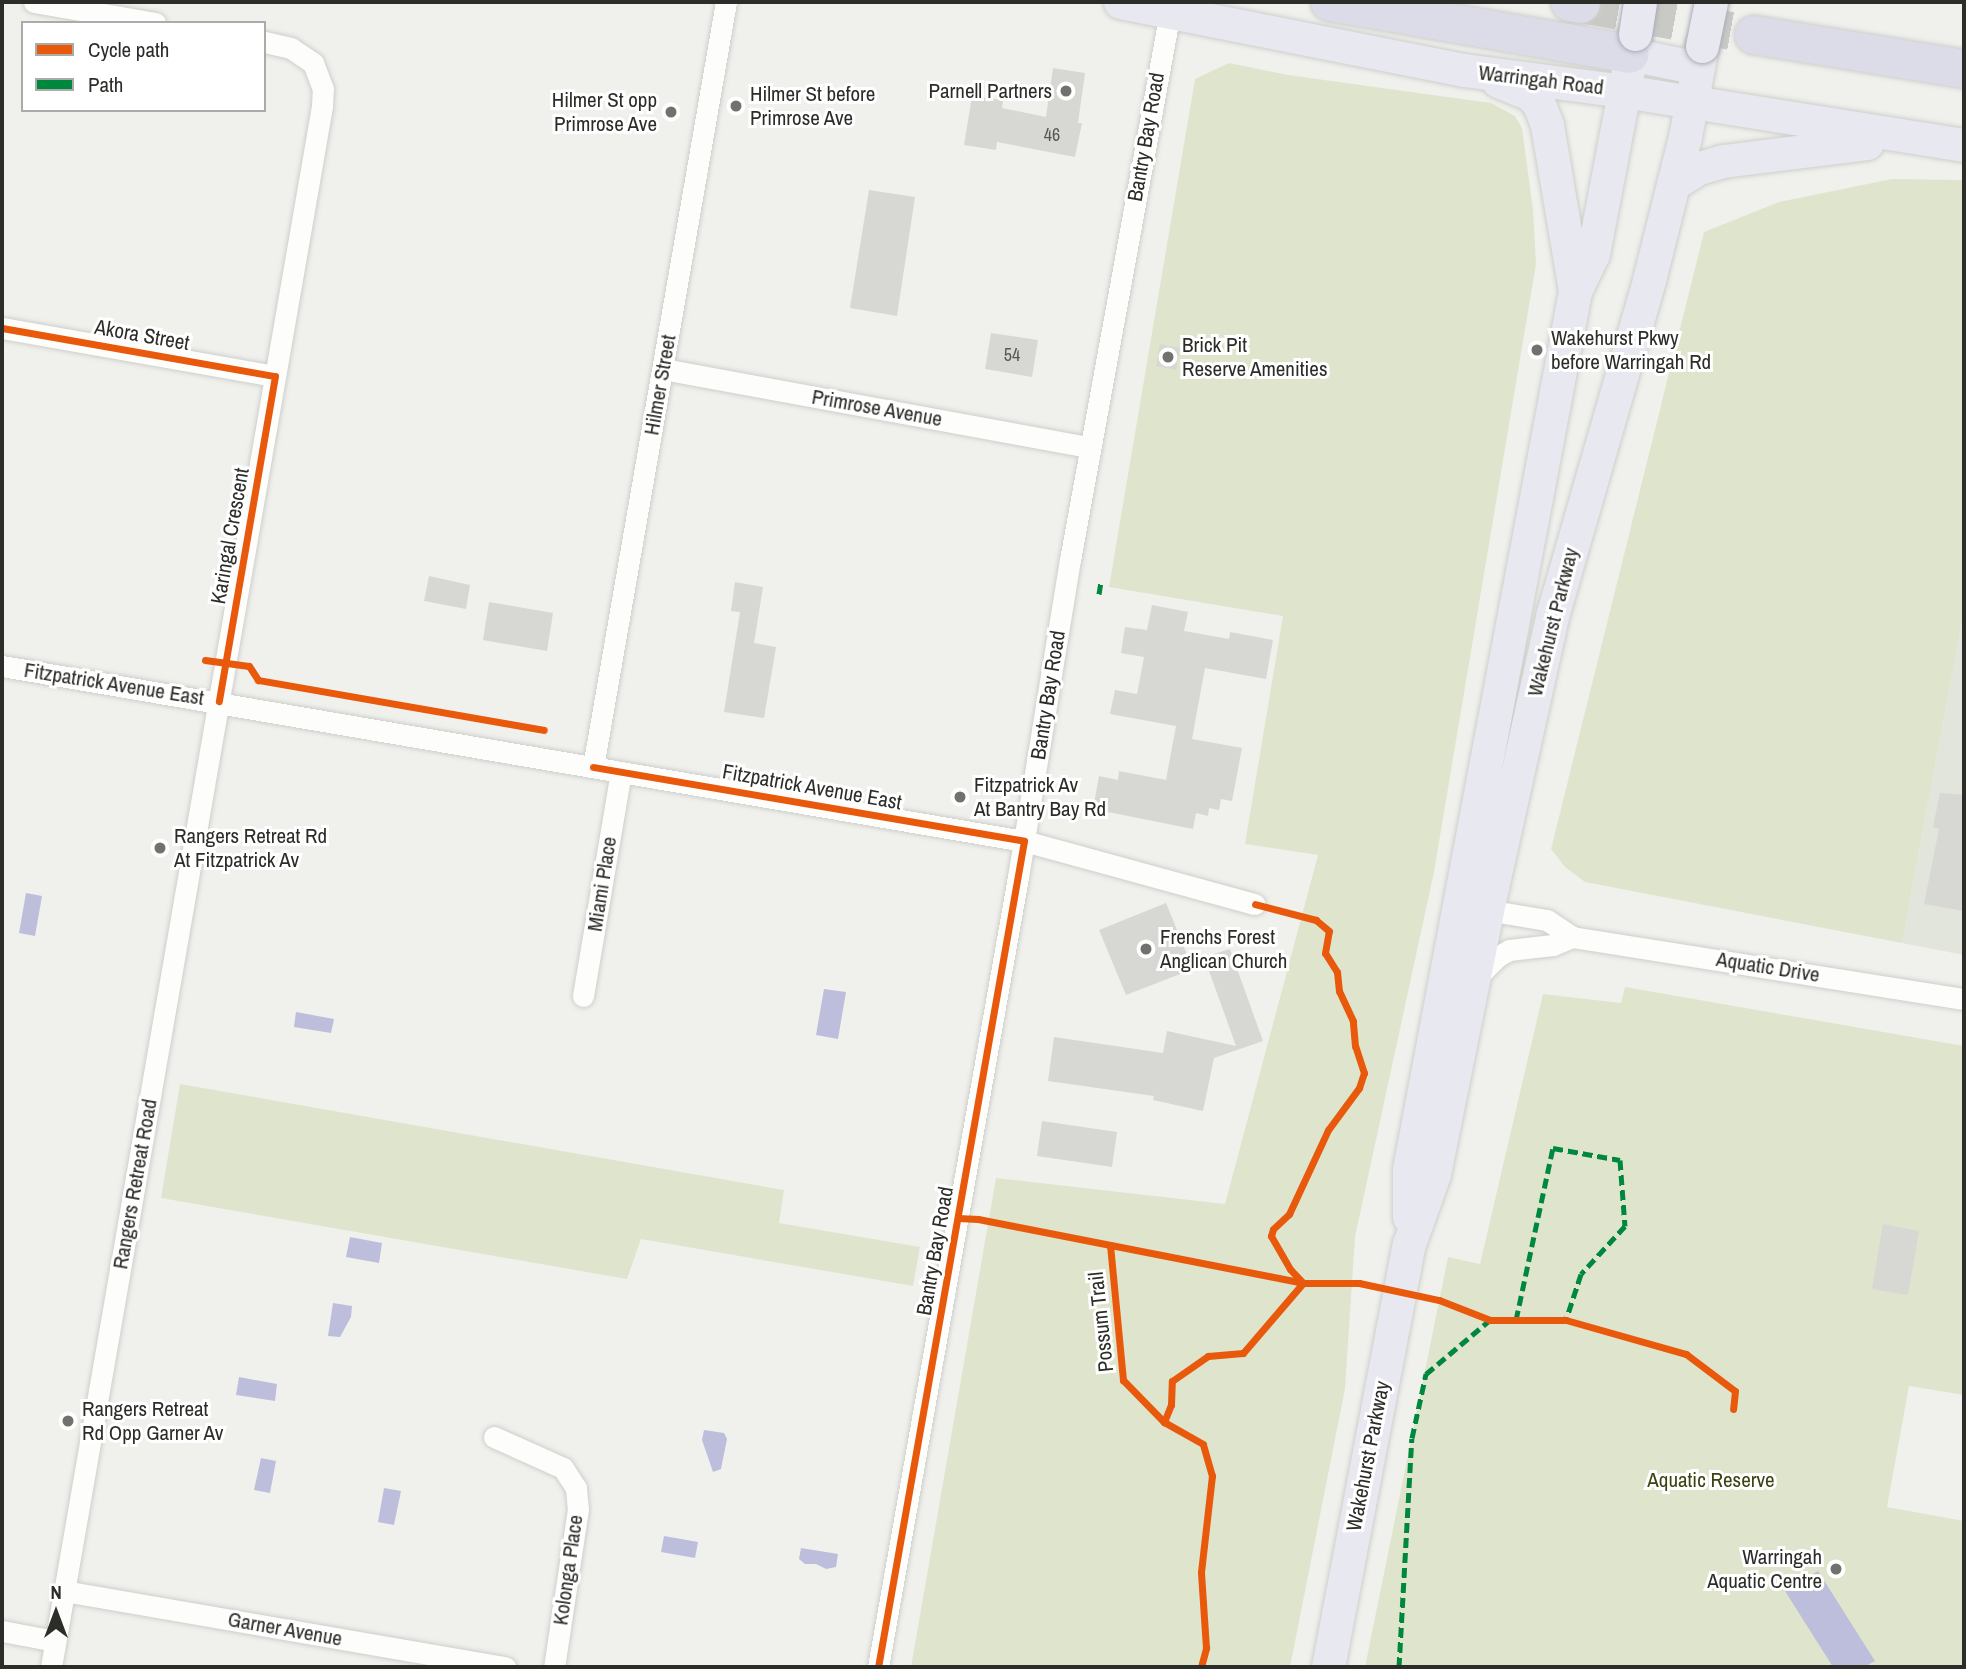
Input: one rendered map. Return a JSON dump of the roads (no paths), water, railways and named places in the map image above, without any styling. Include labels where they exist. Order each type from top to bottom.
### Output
[{"type":"highway","points":[[1330,2],[1632,45]]},
{"type":"highway","points":[[1964,45],[1756,22],[1964,69]]},
{"type":"main road","name":"Warringah Road","points":[[1120,2],[1464,70],[1632,45],[1700,57]]},
{"type":"main road","name":"Wakehurst Parkway","points":[[1409,1244],[1409,1169],[1473,907],[1553,613],[1649,280],[1692,102],[1711,2]]},
{"type":"main road","name":"Warringah Road","points":[[1632,45],[1692,102],[1964,145]]},
{"type":"main road","name":"Wakehurst Parkway","points":[[1328,1667],[1409,1244],[1434,1174],[1472,982],[1473,907],[1575,291],[1593,254],[1632,45]]},
{"type":"main road","points":[[1464,70],[1521,89],[1539,104],[1552,149],[1575,291]]},
{"type":"main road","points":[[1673,184],[1699,168],[1723,161],[1910,138]]},
{"type":"street","points":[[34,2],[143,21]]},
{"type":"street","name":"Hilmer Street","points":[[593,767],[726,2]]},
{"type":"street","name":"Bantry Bay Road","points":[[878,1667],[1024,841],[1090,447],[1170,12]]},
{"type":"street","name":"Karingal Crescent","points":[[219,701],[323,89],[320,75],[305,55],[266,43]]},
{"type":"street","name":"Akora Street","points":[[2,328],[275,376]]},
{"type":"street","name":"Primrose Avenue","points":[[663,369],[1090,447]]},
{"type":"street","name":"Fitzpatrick Avenue East","points":[[2,666],[219,701],[1024,841],[1255,904]]},
{"type":"street","name":"Rangers Retreat Road","points":[[51,1667],[219,701]]},
{"type":"street","name":"Miami Place","points":[[583,996],[621,772]]},
{"type":"street","name":"Aquatic Drive","points":[[1473,907],[1547,920],[1572,937],[1964,999]]},
{"type":"street","name":"Aquatic Drive","points":[[1472,982],[1497,957],[1509,950],[1553,945],[1572,937]]},
{"type":"street","name":"Kolonga Place","points":[[494,1437],[563,1468],[576,1488],[578,1509],[554,1667]]},
{"type":"street","name":"Garner Avenue","points":[[65,1591],[506,1667]]},
{"type":"street","points":[[2,1630],[55,1641]]},
{"type":"water","points":[[26,893],[42,896],[35,936],[19,933]]},
{"type":"water","points":[[824,989],[846,992],[838,1039],[816,1035]]},
{"type":"water","points":[[296,1012],[334,1019],[331,1033],[294,1027]]},
{"type":"water","points":[[350,1237],[382,1243],[379,1263],[346,1257]]},
{"type":"water","points":[[333,1303],[352,1306],[351,1317],[340,1337],[328,1336]]},
{"type":"water","points":[[239,1377],[277,1384],[275,1401],[236,1395]]},
{"type":"water","points":[[704,1430],[724,1433],[727,1439],[721,1469],[713,1472],[702,1440]]},
{"type":"water","points":[[261,1458],[276,1461],[270,1493],[254,1490]]},
{"type":"water","points":[[384,1488],[401,1491],[394,1525],[378,1522]]},
{"type":"water","points":[[664,1536],[698,1542],[695,1558],[661,1552]]},
{"type":"water","points":[[801,1548],[838,1554],[836,1567],[826,1569],[816,1564],[805,1564],[799,1559]]},
{"type":"water","points":[[1818,1571],[1875,1661],[1864,1667],[1833,1667],[1785,1591]]},
{"type":"tunnel","points":[[1581,4],[1754,35]]},
{"type":"place","name":"Parnell Partners","points":[[1066,91]]},
{"type":"place","name":"Hilmer St before Primrose Ave","points":[[736,106]]},
{"type":"place","name":"Hilmer St opp Primrose Ave","points":[[671,112]]},
{"type":"place","name":"Wakehurst Pkwy before Warringah Rd","points":[[1537,350]]},
{"type":"place","name":"Brick Pit Reserve Amenities","points":[[1168,357]]},
{"type":"place","name":"Fitzpatrick Av At Bantry Bay Rd","points":[[960,797]]},
{"type":"place","name":"Rangers Retreat Rd At Fitzpatrick Av","points":[[160,848]]},
{"type":"place","name":"Frenchs Forest Anglican Church","points":[[1146,949]]},
{"type":"place","name":"Rangers Retreat Rd Opp Garner Av","points":[[68,1421]]},
{"type":"place","name":"Warringah Aquatic Centre","points":[[1836,1569]]},
{"type":"park label","name":"Aquatic Reserve","points":[[1711,1480]]}]
